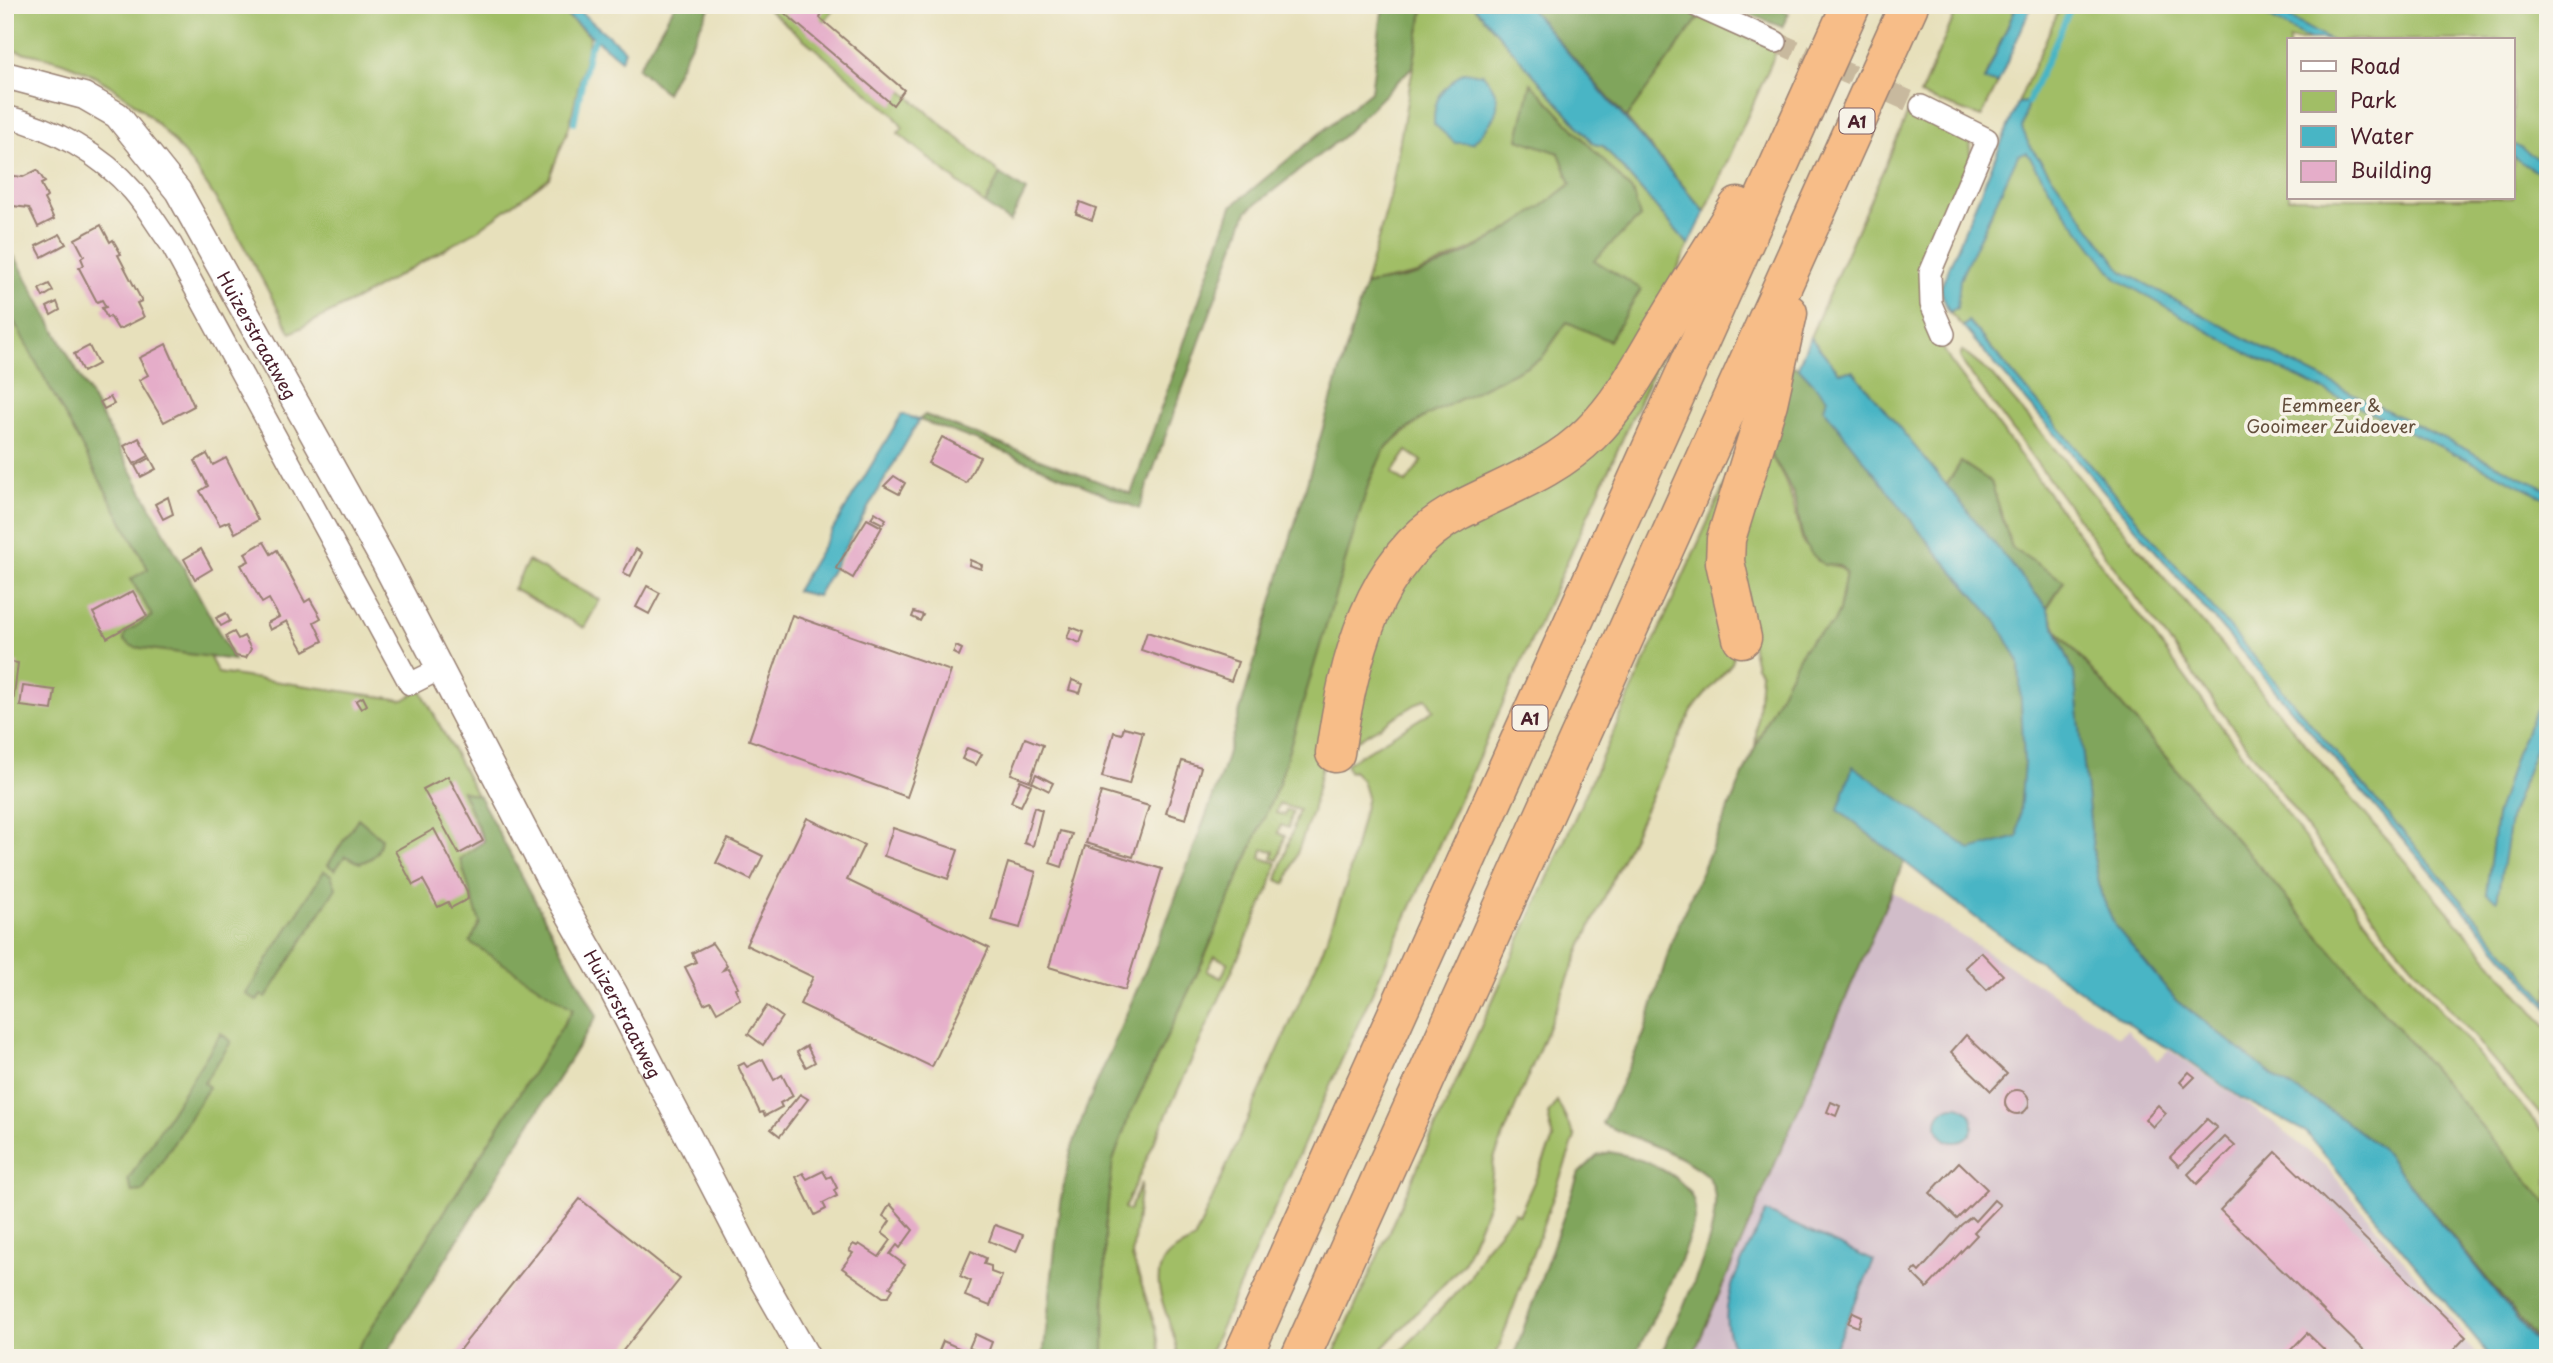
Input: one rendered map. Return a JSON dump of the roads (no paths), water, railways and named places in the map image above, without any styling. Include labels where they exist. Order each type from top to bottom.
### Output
[{"type":"highway","name":"A1","points":[[1242,1358],[1851,5]]},
{"type":"highway","name":"A1","points":[[1300,1358],[1909,5]]},
{"type":"highway","name":"A1","points":[[1335,753],[1343,708],[1359,647],[1377,596],[1395,565],[1445,519],[1551,464],[1602,421],[1629,385],[1819,78]]},
{"type":"highway","name":"A1","points":[[1742,638],[1725,562],[1726,539],[1768,403],[1805,236]]},
{"type":"street","points":[[1694,5],[1776,41]]},
{"type":"street","name":"Huizerstraatweg","points":[[5,75],[84,96],[117,116],[178,191],[386,563],[553,887],[614,993],[761,1277],[807,1358]]},
{"type":"street","points":[[1921,106],[1987,139],[1930,273],[1928,288],[1931,304],[1944,334]]},
{"type":"street","name":"Huizerstraatweg","points":[[5,116],[31,122],[92,153],[133,191],[171,244],[410,684],[440,669]]},
{"type":"water","points":[[554,5],[572,5],[625,50],[621,60]]},
{"type":"water","points":[[1473,5],[1527,5],[1705,212],[1689,245],[1603,146],[1594,144]]},
{"type":"water","points":[[2017,5],[2032,5],[1998,83],[1984,81]]},
{"type":"water","points":[[2248,5],[2267,5],[2325,38],[2306,38]]},
{"type":"water","points":[[1463,72],[1483,74],[1496,94],[1493,118],[1473,143],[1455,143],[1434,124],[1437,100]]},
{"type":"water","points":[[2028,102],[2022,128],[2029,145],[2122,271],[2287,361],[2548,490],[2548,499],[2243,351],[2117,279],[2058,202],[2027,153],[2018,155],[1960,279],[1957,308],[1949,312],[1940,289],[2018,103]]},
{"type":"water","points":[[2514,145],[2548,164],[2548,179],[2514,158]]},
{"type":"water","points":[[1968,321],[2548,1002],[2548,1008],[1963,327]]},
{"type":"water","points":[[1810,337],[1839,372],[1853,371],[2047,608],[2074,673],[2094,858],[2101,894],[2115,926],[2175,999],[2280,1081],[2328,1109],[2380,1147],[2548,1358],[2491,1358],[2306,1132],[2241,1098],[2171,1049],[2149,1038],[1980,921],[1838,810],[1853,766],[1971,850],[2018,837],[2024,762],[2019,662],[1998,623],[1933,548],[1824,409],[1827,398],[1798,367]]},
{"type":"water","points":[[902,414],[919,420],[817,596],[796,591]]},
{"type":"water","points":[[2548,684],[2548,717],[2511,813],[2497,900],[2486,893],[2496,816],[2516,753]]},
{"type":"water","points":[[1955,1106],[1968,1111],[1973,1124],[1968,1137],[1955,1142],[1942,1137],[1937,1124],[1942,1111]]},
{"type":"water","points":[[1766,1212],[1874,1261],[1830,1358],[1742,1358],[1731,1341],[1727,1304],[1732,1285]]},
{"type":"waterway","points":[[2028,102],[2069,12]]},
{"type":"waterway","points":[[574,123],[589,49],[595,39]]},
{"type":"tunnel","points":[[1776,42],[1921,106]]},
{"type":"park label","name":"Eemmeer & Gooimeer Zuidoever","points":[[2331,414]]}]
